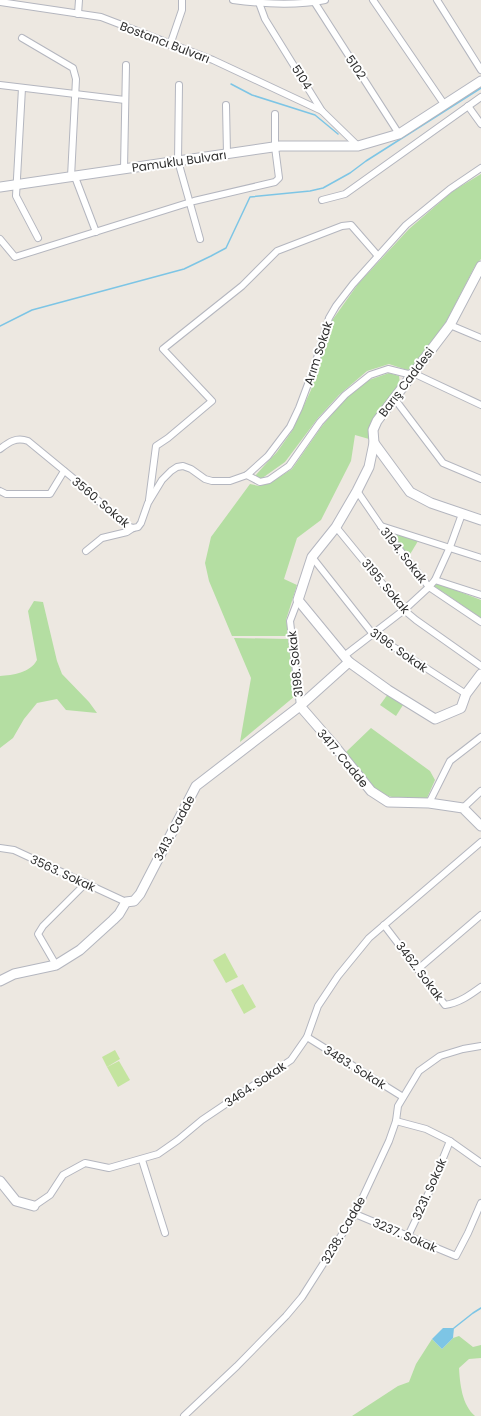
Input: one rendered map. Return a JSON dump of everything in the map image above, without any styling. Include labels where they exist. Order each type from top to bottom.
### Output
[{"type":"street","points":[[78,14],[79,0]]},
{"type":"street","points":[[170,45],[182,10],[182,0]]},
{"type":"street","points":[[233,0],[258,2],[325,0]]},
{"type":"street","points":[[373,0],[444,104]]},
{"type":"street","points":[[437,0],[481,70]]},
{"type":"street","name":"Bostancı Bulvarı","points":[[2,1],[101,17],[170,45],[213,60],[322,110]]},
{"type":"street","name":"5102","points":[[313,1],[399,134]]},
{"type":"street","name":"5104","points":[[258,2],[265,19],[322,110],[358,146]]},
{"type":"street","points":[[22,38],[73,68],[76,79],[73,177],[96,232]]},
{"type":"street","points":[[124,169],[126,65]]},
{"type":"street","name":"Pamuklu Bulvarı","points":[[0,187],[275,147],[358,146],[399,134],[481,80]]},
{"type":"street","points":[[0,85],[125,100]]},
{"type":"street","points":[[179,86],[178,161],[200,239]]},
{"type":"street","points":[[22,88],[16,196],[38,238]]},
{"type":"street","points":[[322,200],[345,194],[481,97]]},
{"type":"street","points":[[226,105],[227,154]]},
{"type":"street","points":[[468,106],[481,124]]},
{"type":"street","points":[[0,239],[15,257],[190,203],[275,182],[278,178],[275,147],[275,114]]},
{"type":"street","name":"Arım Sokak","points":[[148,503],[162,480],[170,471],[178,467],[183,466],[191,469],[205,479],[212,481],[230,481],[247,475],[268,456],[290,428],[314,368],[329,318],[336,306],[353,284],[406,225],[450,189],[481,168]]},
{"type":"street","points":[[133,528],[138,527],[141,523],[148,503],[156,446],[168,438],[212,401],[163,349],[242,286],[277,251],[342,226],[351,225],[378,256]]},
{"type":"street","name":"Barış Caddesi","points":[[298,600],[312,557],[336,527],[369,467],[374,443],[373,430],[377,421],[450,324],[480,267]]},
{"type":"street","points":[[450,324],[481,338]]},
{"type":"street","points":[[247,475],[260,482],[269,480],[289,466],[320,422],[345,395],[370,375],[388,369],[408,374],[413,373],[481,405]]},
{"type":"street","points":[[402,373],[404,385]]},
{"type":"street","points":[[394,398],[443,463],[481,479]]},
{"type":"street","name":"3560. Sokak","points":[[0,449],[14,440],[22,439],[28,441],[125,525],[133,528]]},
{"type":"street","points":[[374,443],[410,492],[431,503],[481,520]]},
{"type":"street","points":[[0,491],[6,494],[50,494],[64,471]]},
{"type":"street","name":"3194. Sokak","points":[[357,491],[381,526],[430,587],[481,622]]},
{"type":"street","points":[[347,659],[372,633],[404,610],[430,587],[435,580],[450,547],[462,514]]},
{"type":"street","points":[[381,526],[481,558]]},
{"type":"street","name":"3195. Sokak","points":[[336,527],[404,610],[481,666]]},
{"type":"street","name":"3560. Sokak","points":[[86,551],[102,538],[127,532],[133,528]]},
{"type":"street","name":"3196. Sokak","points":[[312,557],[372,633],[466,694]]},
{"type":"street","points":[[435,580],[481,595]]},
{"type":"street","points":[[298,600],[347,659],[388,690],[435,719],[461,708],[466,694],[481,674]]},
{"type":"street","name":"3198. Sokak","points":[[298,600],[290,621],[300,706]]},
{"type":"street","name":"3413. Cadde","points":[[0,981],[14,974],[56,965],[90,942],[118,914],[126,902],[134,901],[140,894],[196,786],[300,706],[347,659]]},
{"type":"street","name":"3417. Cadde","points":[[300,706],[371,791],[388,802],[430,803],[463,808]]},
{"type":"street","points":[[430,803],[450,761],[481,737]]},
{"type":"street","points":[[481,791],[463,808],[481,826]]},
{"type":"street","name":"3464. Sokak","points":[[34,1206],[50,1195],[63,1175],[85,1163],[109,1168],[142,1160],[158,1154],[202,1120],[290,1060],[307,1037],[318,1006],[338,976],[369,938],[481,842]]},
{"type":"street","name":"3563. Sokak","points":[[0,848],[14,850],[126,902]]},
{"type":"street","points":[[56,965],[38,934],[43,926],[86,883]]},
{"type":"street","points":[[418,969],[481,915]]},
{"type":"street","name":"3462. Sokak","points":[[384,925],[445,1005],[453,1004],[481,987]]},
{"type":"street","name":"3483. Sokak","points":[[307,1037],[403,1097]]},
{"type":"street","name":"3238. Cadde","points":[[184,1416],[237,1366],[286,1316],[310,1285],[355,1214],[389,1141],[396,1121],[398,1106],[419,1071],[440,1056],[463,1049],[481,1046]]},
{"type":"street","points":[[396,1121],[426,1129],[450,1141],[481,1163]]},
{"type":"street","name":"3231. Sokak","points":[[408,1236],[430,1190],[450,1141]]},
{"type":"street","points":[[142,1160],[165,1233]]},
{"type":"street","points":[[0,1181],[16,1201],[34,1206]]},
{"type":"street","name":"3237. Sokak","points":[[355,1214],[456,1256],[481,1203]]},
{"type":"green space","points":[[481,174],[481,259],[475,266],[446,322],[412,369],[407,370],[389,364],[367,371],[339,395],[318,418],[285,462],[261,479],[255,476],[277,452],[292,431],[311,390],[331,322],[358,284],[409,229],[453,191]]},
{"type":"green space","points":[[389,373],[399,376],[400,384],[369,431],[369,439],[355,435],[351,461],[321,520],[297,538],[284,579],[297,585],[286,620],[289,636],[232,636],[209,581],[205,563],[211,537],[250,484],[259,486],[270,483],[292,469],[322,426],[347,397],[369,380]]},
{"type":"green space","points":[[397,534],[418,541],[409,556],[395,538]]},
{"type":"green space","points":[[437,583],[481,600],[481,618],[434,586]]},
{"type":"green space","points":[[34,601],[43,602],[57,661],[62,674],[89,702],[97,713],[66,710],[57,699],[37,703],[24,719],[13,738],[0,748],[0,676],[26,671],[37,660],[28,611]]},
{"type":"green space","points":[[234,638],[288,639],[295,696],[240,742],[251,678]]},
{"type":"green space","points":[[388,694],[403,705],[396,716],[380,705]]},
{"type":"green space","points":[[371,728],[430,771],[435,780],[427,798],[401,798],[385,795],[372,785],[360,772],[346,752]]},
{"type":"green space","points":[[225,953],[238,977],[226,983],[213,960]]},
{"type":"green space","points":[[243,984],[256,1007],[244,1014],[231,990]]},
{"type":"green space","points":[[115,1050],[120,1059],[107,1067],[102,1057]]},
{"type":"green space","points":[[119,1061],[130,1080],[118,1087],[107,1067]]},
{"type":"green space","points":[[459,1336],[473,1347],[481,1345],[481,1358],[469,1359],[459,1368],[464,1400],[475,1416],[352,1416],[398,1386],[409,1382],[416,1364],[432,1339],[442,1349],[453,1338]]},
{"type":"water","points":[[443,1328],[454,1328],[453,1338],[442,1349],[432,1339]]},
{"type":"waterway","points":[[231,84],[252,95],[315,115],[338,134]]},
{"type":"waterway","points":[[0,326],[32,310],[184,269],[211,256],[226,248],[250,197],[310,191],[323,188],[350,173],[366,161],[481,88]]},
{"type":"waterway","points":[[454,1328],[481,1308]]}]
